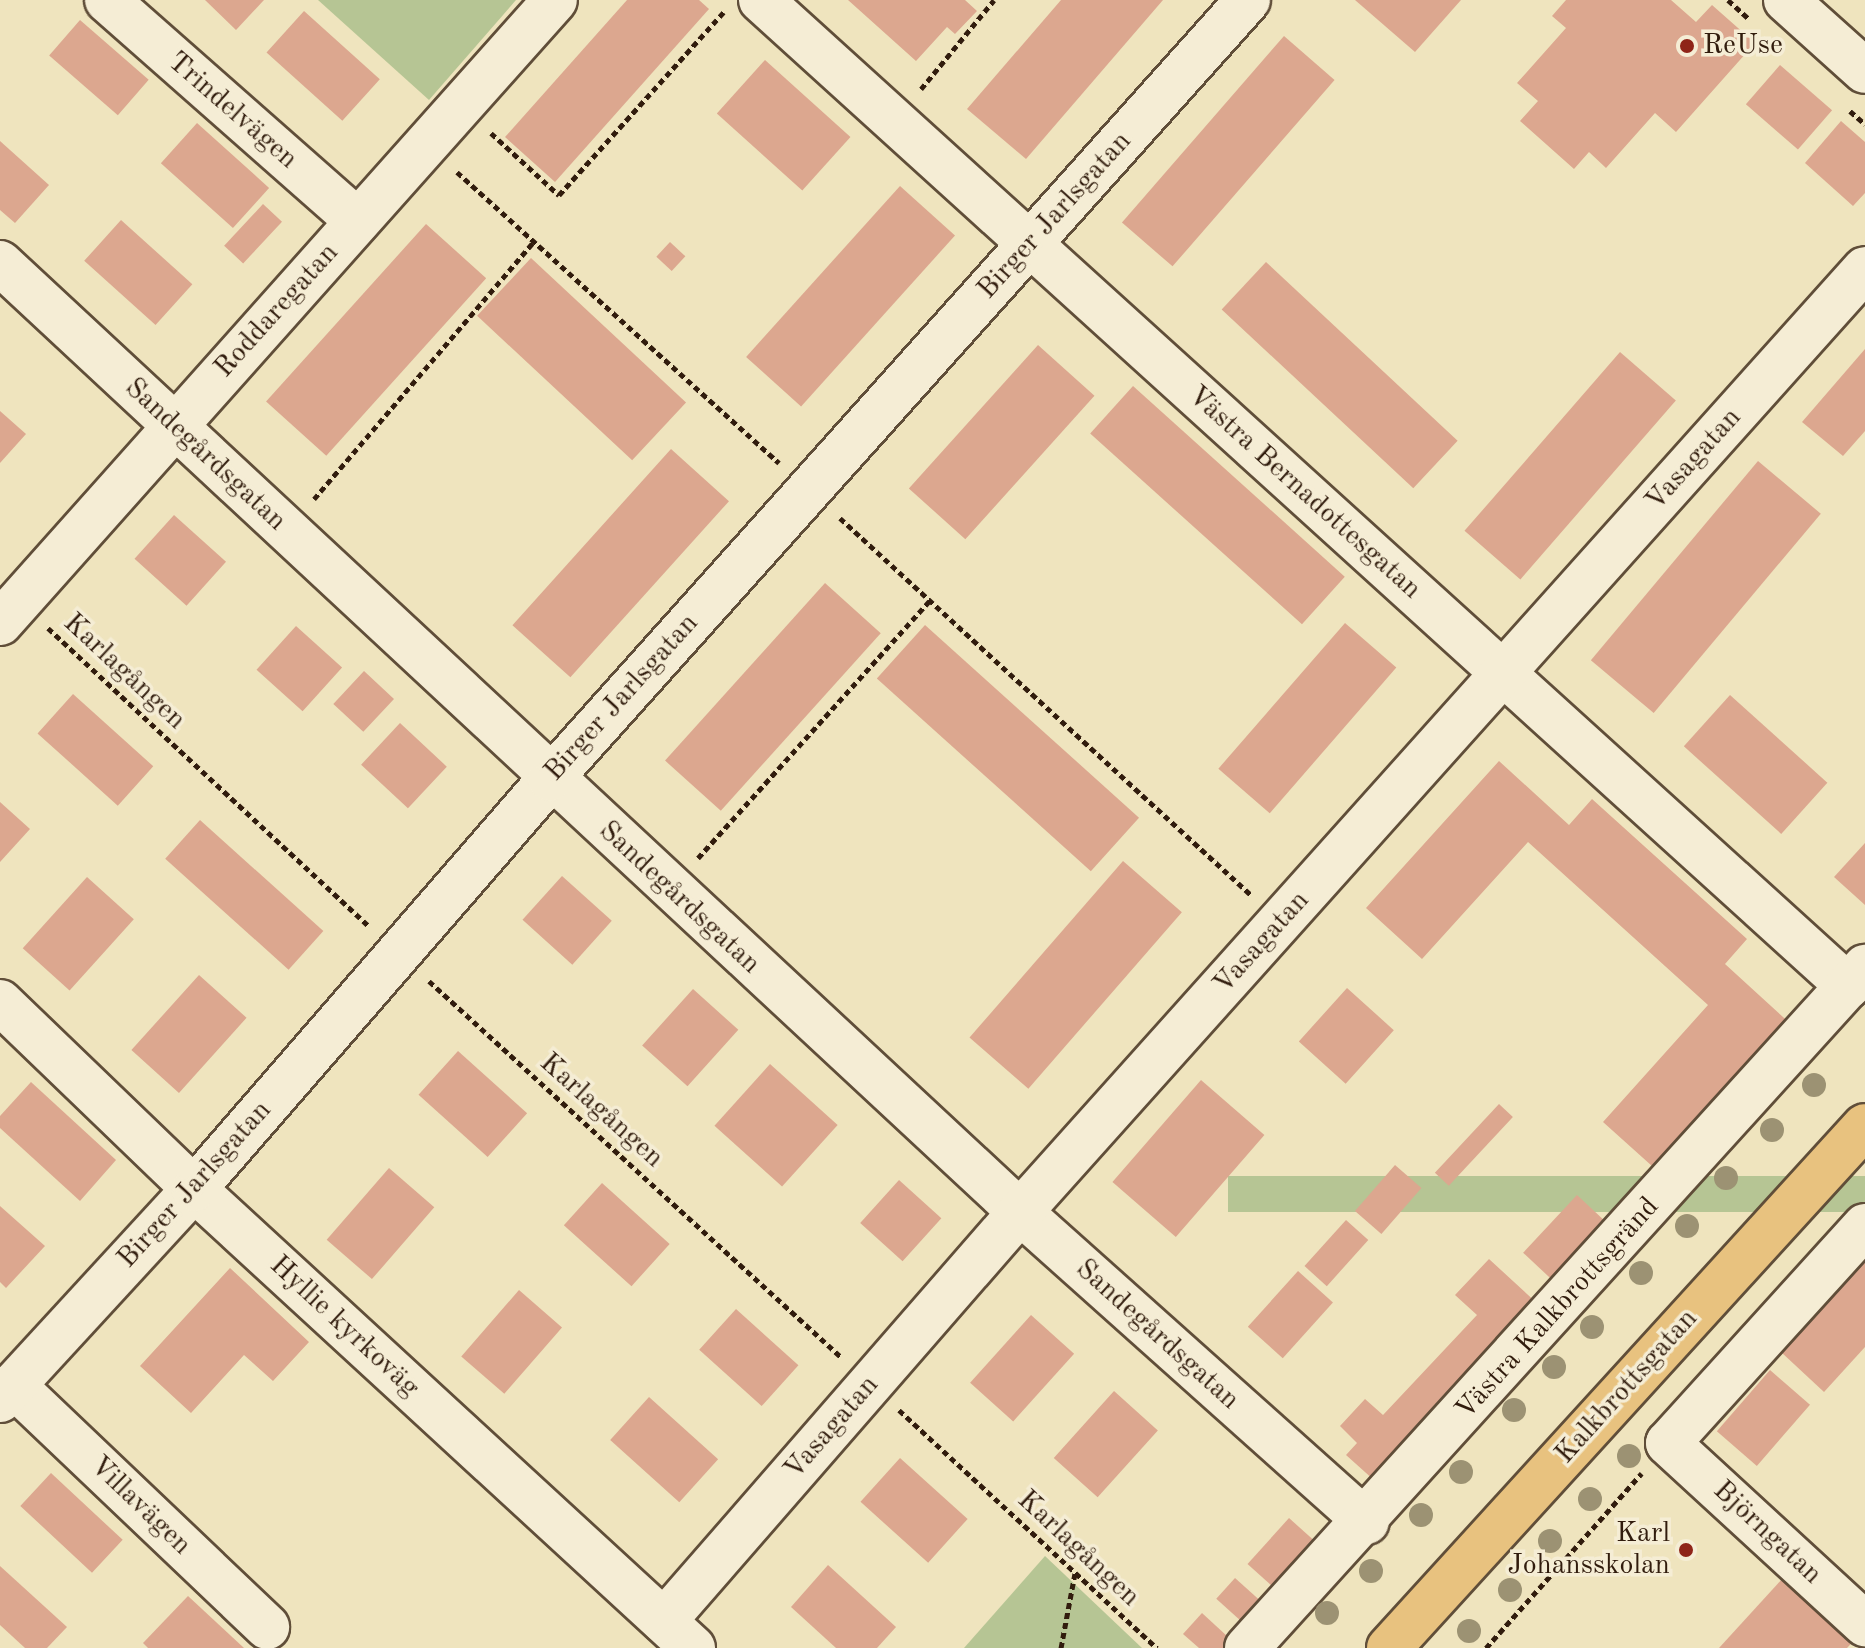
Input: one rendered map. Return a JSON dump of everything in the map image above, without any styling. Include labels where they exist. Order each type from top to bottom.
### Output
[{"type":"main road","name":"Kalkbrottsgatan","points":[[1389,1648],[1865,1126]]},
{"type":"street","name":"Trindelvägen","points":[[107,0],[358,221]]},
{"type":"street","name":"Roddaregatan","points":[[6,602],[175,426],[555,0]]},
{"type":"street","name":"Västra Bernadottesgatan","points":[[761,0],[1502,674],[1856,976]]},
{"type":"street","name":"Birger Jarlsgatan","points":[[7,1385],[194,1189],[550,779],[1248,0]]},
{"type":"street","points":[[1786,0],[1865,71]]},
{"type":"street","name":"Sandegårdsgatan","points":[[0,263],[550,779],[1020,1212],[1367,1522]]},
{"type":"street","name":"Vasagatan","points":[[678,1635],[870,1384],[1020,1212],[1865,269]]},
{"type":"street","name":"Västra Kalkbrottsgränd","points":[[1247,1648],[1367,1522],[1856,976]]},
{"type":"street","name":"Hyllie kyrkoväg","points":[[0,1002],[194,1189],[678,1635]]},
{"type":"street","points":[[1668,1443],[1865,1226]]},
{"type":"street","name":"Villavägen","points":[[7,1385],[267,1627]]},
{"type":"street","name":"Björngatan","points":[[1668,1443],[1865,1624]]},
{"type":"path","points":[[461,106],[559,195],[735,0]]},
{"type":"path","points":[[894,120],[994,0]]},
{"type":"path","points":[[427,145],[1281,923]]},
{"type":"path","points":[[286,531],[534,241]]},
{"type":"path","points":[[670,889],[930,600]]},
{"type":"path","name":"Karlagången","points":[[6,602],[398,953],[1157,1648]]},
{"type":"path","points":[[1486,1648],[1668,1443]]},
{"type":"path","points":[[1061,1648],[1075,1573]]},
{"type":"green space","points":[[318,0],[516,0],[429,100]]},
{"type":"green space","points":[[1228,1176],[1865,1176],[1865,1212],[1228,1212]]},
{"type":"green space","points":[[1045,1556],[1142,1648],[964,1648]]},
{"type":"building","points":[[205,0],[264,0],[236,30]]},
{"type":"building","points":[[627,0],[699,0],[709,9],[555,182],[505,137]]},
{"type":"building","points":[[848,0],[965,0],[977,11],[955,34],[947,27],[916,61]]},
{"type":"building","points":[[1061,0],[1163,0],[1026,159],[967,109]]},
{"type":"building","points":[[1355,0],[1461,0],[1415,52]]},
{"type":"building","points":[[1566,0],[1671,0],[1696,22],[1712,5],[1755,43],[1676,132],[1655,113],[1606,168],[1589,152],[1574,169],[1520,121],[1538,101],[1517,83],[1566,28],[1552,16]]},
{"type":"building","points":[[304,11],[380,79],[342,121],[267,53]]},
{"type":"building","points":[[80,20],[149,80],[118,115],[49,55]]},
{"type":"building","points":[[1284,36],[1335,80],[1173,266],[1122,222]]},
{"type":"building","points":[[765,60],[850,137],[802,190],[717,114]]},
{"type":"building","points":[[1780,65],[1832,110],[1798,150],[1746,104]]},
{"type":"building","points":[[1841,121],[1865,142],[1865,193],[1853,206],[1805,163]]},
{"type":"building","points":[[197,123],[269,188],[233,228],[161,163]]},
{"type":"building","points":[[0,141],[49,185],[15,223],[0,210]]},
{"type":"building","points":[[900,186],[955,236],[801,406],[746,357]]},
{"type":"building","points":[[263,204],[282,222],[243,263],[224,246]]},
{"type":"building","points":[[121,220],[192,284],[156,325],[84,261]]},
{"type":"building","points":[[426,224],[486,278],[326,456],[266,402]]},
{"type":"building","points":[[670,242],[685,256],[672,271],[656,257]]},
{"type":"building","points":[[531,258],[686,403],[632,460],[477,316]]},
{"type":"building","points":[[1266,262],[1458,441],[1413,488],[1222,310]]},
{"type":"building","points":[[1038,345],[1094,396],[965,539],[909,488]]},
{"type":"building","points":[[1865,349],[1865,431],[1843,456],[1802,422]]},
{"type":"building","points":[[1620,352],[1676,401],[1520,579],[1465,531]]},
{"type":"building","points":[[1133,386],[1345,577],[1302,624],[1090,434]]},
{"type":"building","points":[[0,411],[26,434],[0,463]]},
{"type":"building","points":[[671,449],[729,501],[570,677],[512,625]]},
{"type":"building","points":[[1758,461],[1821,514],[1654,713],[1591,660]]},
{"type":"building","points":[[174,515],[226,562],[187,606],[135,559]]},
{"type":"building","points":[[825,583],[881,633],[721,811],[665,761]]},
{"type":"building","points":[[1345,623],[1396,668],[1270,813],[1218,769]]},
{"type":"building","points":[[925,625],[1139,818],[1091,871],[877,679]]},
{"type":"building","points":[[296,626],[342,667],[303,711],[257,670]]},
{"type":"building","points":[[364,671],[394,699],[363,732],[333,704]]},
{"type":"building","points":[[73,694],[153,766],[118,806],[38,733]]},
{"type":"building","points":[[1730,695],[1827,783],[1781,834],[1684,746]]},
{"type":"building","points":[[400,723],[447,767],[408,808],[361,765]]},
{"type":"building","points":[[1499,761],[1569,825],[1592,799],[1747,939],[1725,964],[1795,1028],[1662,1175],[1603,1122],[1708,1005],[1528,842],[1422,959],[1366,908]]},
{"type":"building","points":[[0,802],[30,829],[0,862]]},
{"type":"building","points":[[200,820],[323,931],[289,970],[165,859]]},
{"type":"building","points":[[1865,843],[1865,905],[1834,877]]},
{"type":"building","points":[[1123,861],[1182,912],[1028,1089],[969,1038]]},
{"type":"building","points":[[562,876],[612,921],[572,965],[523,920]]},
{"type":"building","points":[[87,877],[134,919],[70,990],[23,948]]},
{"type":"building","points":[[199,975],[247,1018],[179,1093],[131,1050]]},
{"type":"building","points":[[1347,988],[1394,1030],[1346,1084],[1299,1042]]},
{"type":"building","points":[[693,989],[738,1030],[687,1086],[642,1045]]},
{"type":"building","points":[[458,1051],[527,1113],[488,1157],[419,1095]]},
{"type":"building","points":[[770,1064],[838,1125],[782,1187],[714,1126]]},
{"type":"building","points":[[1201,1080],[1264,1135],[1176,1237],[1112,1182]]},
{"type":"building","points":[[31,1082],[116,1160],[80,1201],[0,1128],[0,1116]]},
{"type":"building","points":[[1499,1104],[1513,1117],[1449,1186],[1435,1173]]},
{"type":"building","points":[[1395,1165],[1421,1188],[1381,1234],[1355,1211]]},
{"type":"building","points":[[389,1168],[434,1207],[372,1279],[327,1240]]},
{"type":"building","points":[[899,1180],[941,1218],[903,1261],[860,1223]]},
{"type":"building","points":[[602,1183],[670,1244],[631,1286],[564,1225]]},
{"type":"building","points":[[1577,1195],[1612,1228],[1558,1286],[1523,1253]]},
{"type":"building","points":[[0,1206],[45,1246],[6,1288],[0,1282]]},
{"type":"building","points":[[1346,1220],[1368,1240],[1327,1286],[1305,1266]]},
{"type":"building","points":[[1489,1259],[1539,1305],[1375,1481],[1346,1455],[1357,1443],[1340,1426],[1365,1399],[1383,1415],[1477,1315],[1455,1295]]},
{"type":"building","points":[[1865,1261],[1865,1347],[1824,1392],[1781,1352]]},
{"type":"building","points":[[230,1268],[309,1342],[273,1381],[244,1355],[191,1413],[140,1366]]},
{"type":"building","points":[[1298,1271],[1333,1302],[1283,1358],[1248,1327]]},
{"type":"building","points":[[519,1290],[562,1327],[504,1394],[461,1356]]},
{"type":"building","points":[[736,1309],[798,1365],[762,1406],[699,1350]]},
{"type":"building","points":[[1031,1315],[1074,1354],[1013,1421],[970,1383]]},
{"type":"building","points":[[1770,1370],[1810,1405],[1757,1466],[1717,1431]]},
{"type":"building","points":[[1114,1391],[1158,1430],[1098,1497],[1054,1458]]},
{"type":"building","points":[[649,1397],[718,1459],[679,1502],[610,1440]]},
{"type":"building","points":[[900,1458],[968,1519],[928,1563],[861,1502]]},
{"type":"building","points":[[51,1473],[123,1540],[92,1573],[20,1506]]},
{"type":"building","points":[[1289,1518],[1325,1550],[1283,1596],[1248,1564]]},
{"type":"building","points":[[828,1565],[896,1627],[877,1648],[836,1648],[791,1607]]},
{"type":"building","points":[[0,1566],[67,1627],[47,1648],[25,1648],[0,1625]]},
{"type":"building","points":[[1793,1567],[1863,1631],[1847,1648],[1719,1648]]},
{"type":"building","points":[[1235,1578],[1272,1611],[1253,1632],[1216,1599]]},
{"type":"building","points":[[188,1596],[244,1648],[148,1648],[143,1643]]},
{"type":"building","points":[[1202,1613],[1240,1648],[1199,1648],[1183,1634]]},
{"type":"place","name":"ReUse","points":[[1687,46]]},
{"type":"place","name":"Karl Johansskolan","points":[[1686,1550]]}]
